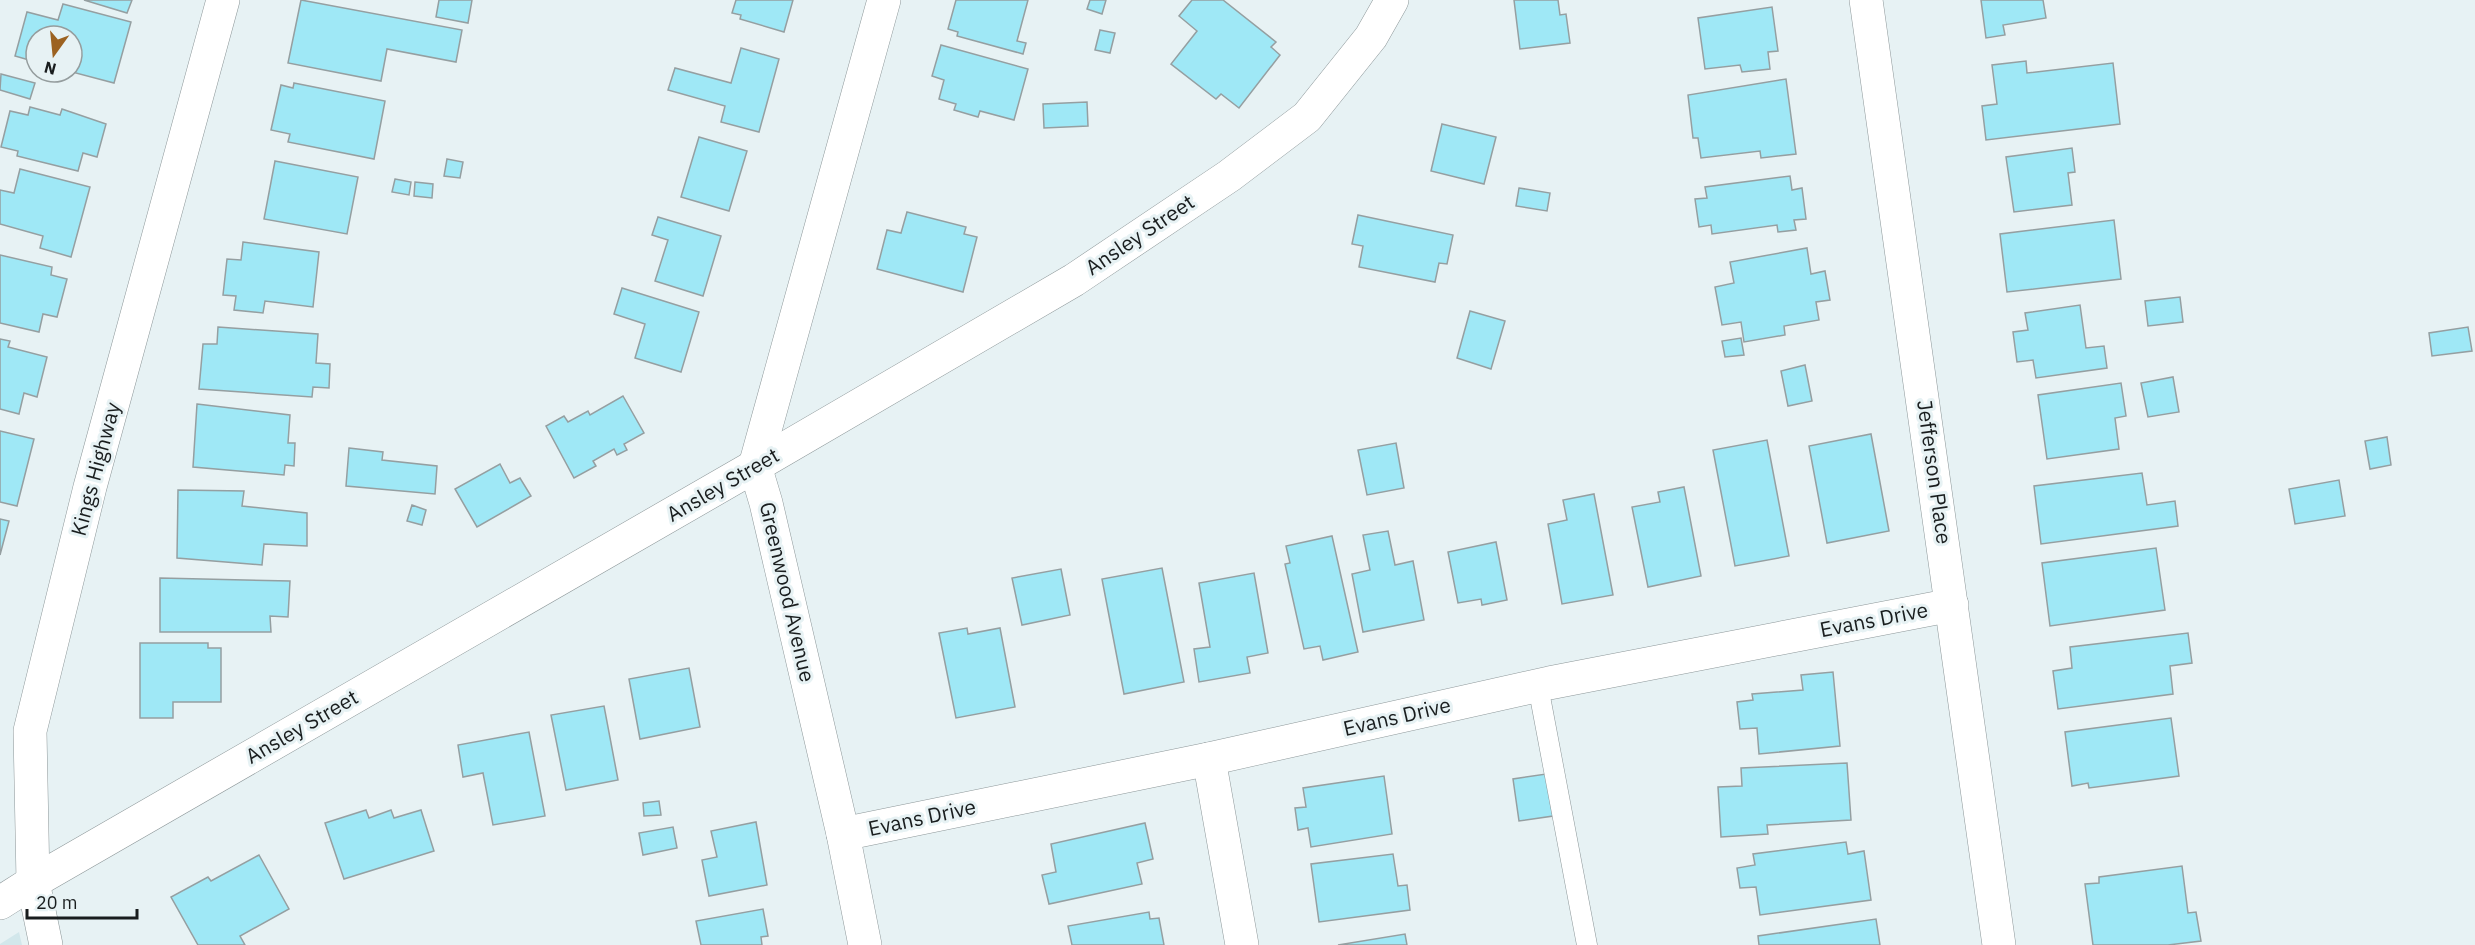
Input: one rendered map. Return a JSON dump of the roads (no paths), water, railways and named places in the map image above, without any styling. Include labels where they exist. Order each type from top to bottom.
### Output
[{"type":"street","name":"Kings Highway","points":[[46,945],[33,882],[30,731],[90,487],[223,0]]},
{"type":"street","points":[[755,466],[884,0]]},
{"type":"street","name":"Ansley Street","points":[[0,903],[1074,280],[1229,176],[1307,117],[1371,37],[1392,0]]},
{"type":"street","name":"Jefferson Place","points":[[1866,0],[1999,945]]},
{"type":"street","name":"Greenwood Avenue","points":[[755,466],[766,503],[843,834],[865,945]]},
{"type":"street","name":"Evans Drive","points":[[843,834],[1209,759],[1538,686],[1952,605]]},
{"type":"street","points":[[1209,759],[1242,945]]},
{"type":"lane","points":[[1538,686],[1587,945]]}]
